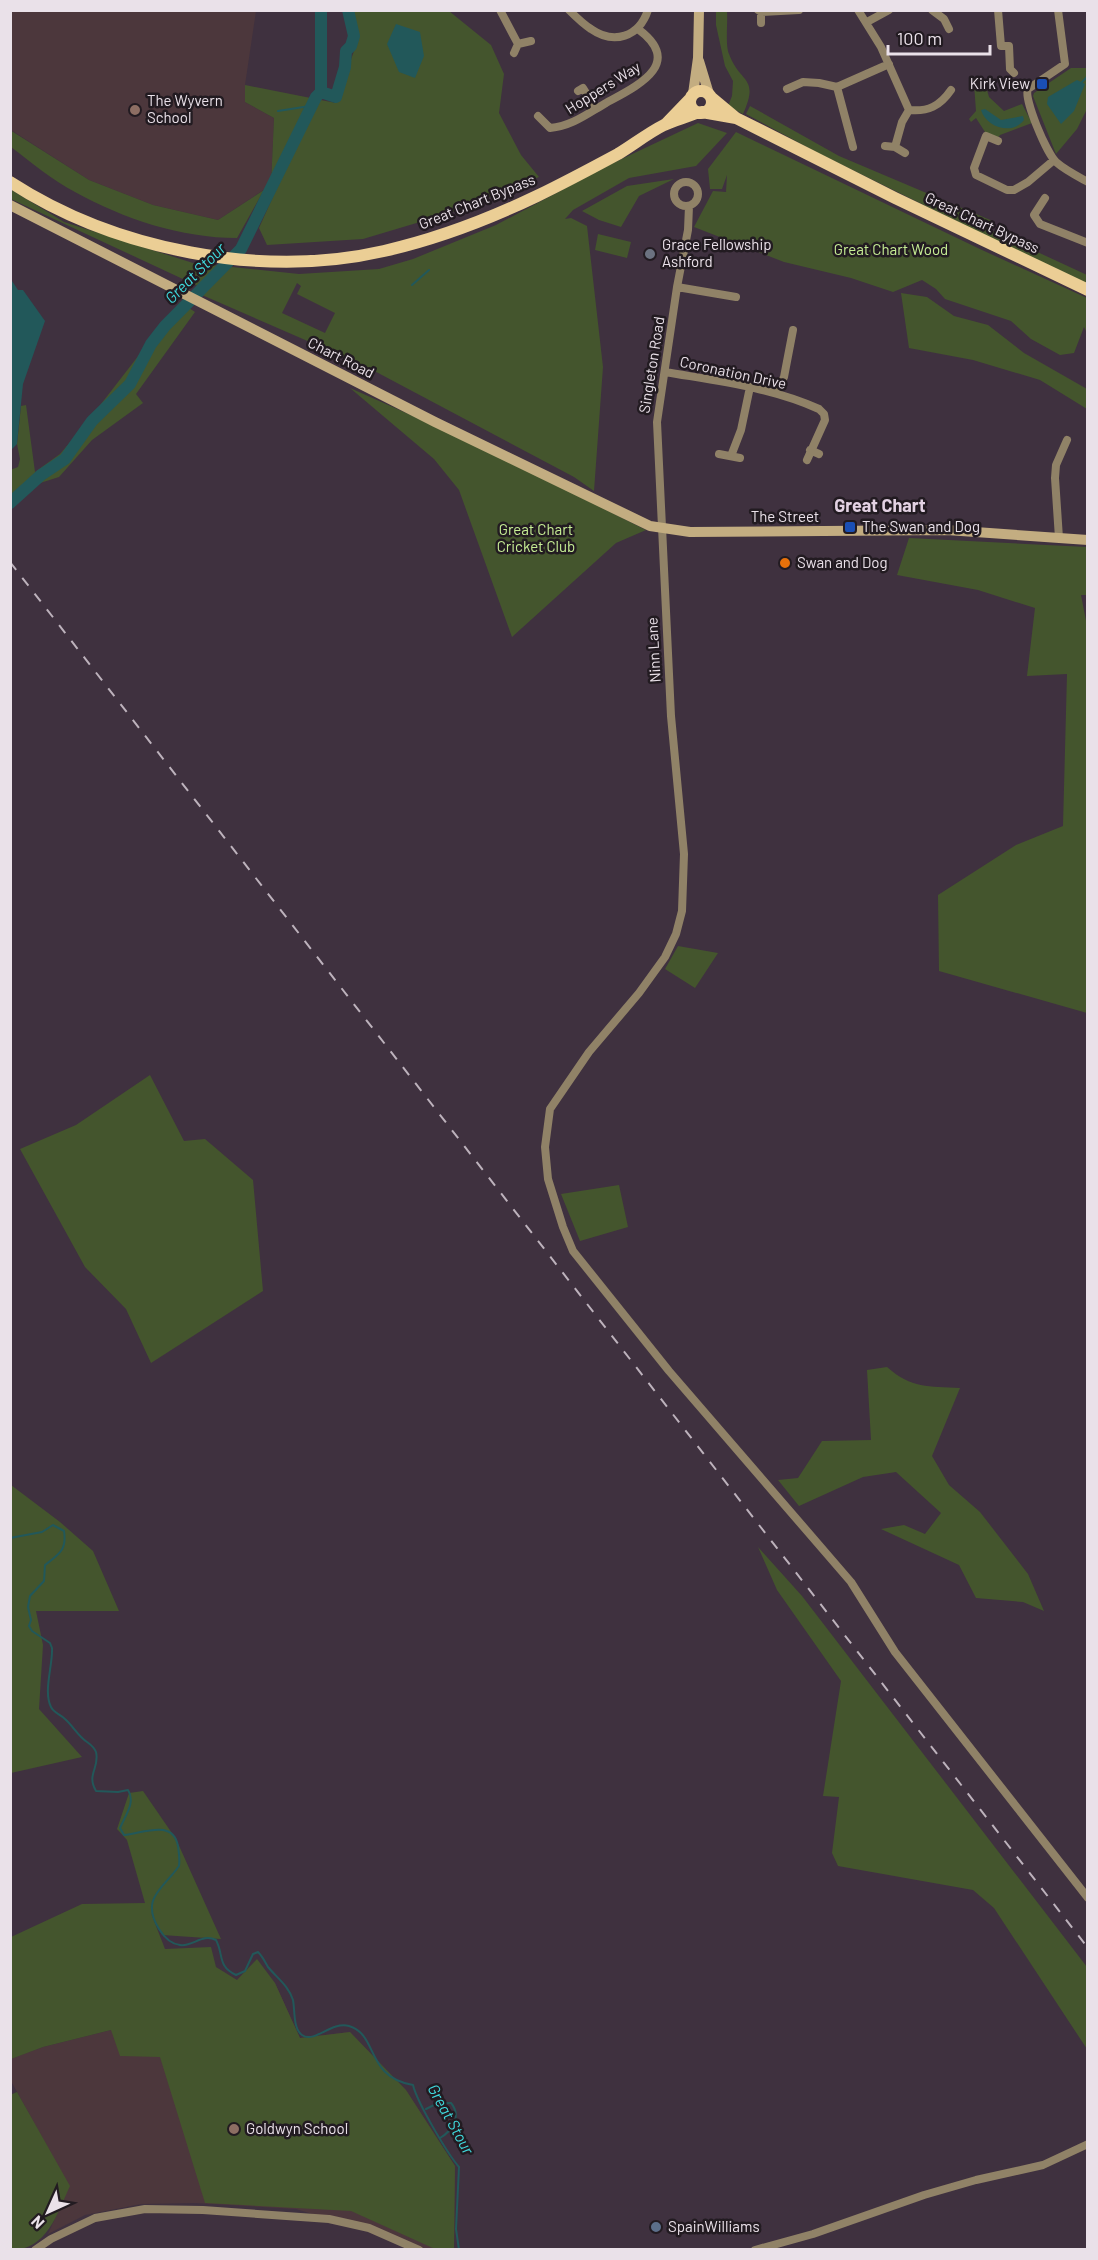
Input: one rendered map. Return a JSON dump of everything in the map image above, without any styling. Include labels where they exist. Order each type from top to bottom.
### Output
[{"type":"main road","points":[[699,91],[710,96],[710,108],[700,112],[690,105],[692,96],[699,91]]},
{"type":"main road","name":"Great Chart Bypass","points":[[665,125],[692,96]]},
{"type":"main road","name":"Great Chart Bypass","points":[[710,96],[736,118],[895,198],[1088,290]]},
{"type":"main road","name":"Great Chart Bypass","points":[[10,182],[52,205],[111,230],[158,244],[218,256],[303,261],[383,251],[458,229],[537,196],[617,154],[665,125],[700,112],[736,118]]},
{"type":"street","points":[[500,10],[518,44]]},
{"type":"street","points":[[569,10],[591,29],[603,36],[615,38],[627,36],[638,28],[648,10]]},
{"type":"street","points":[[692,96],[698,58],[699,10]]},
{"type":"street","points":[[761,23],[759,11],[798,10]]},
{"type":"street","points":[[858,10],[867,22],[889,64],[909,110]]},
{"type":"street","points":[[867,22],[889,10]]},
{"type":"street","points":[[932,10],[947,17],[949,29]]},
{"type":"street","points":[[998,10],[1001,46],[1009,46],[1010,69],[1014,73]]},
{"type":"street","points":[[1058,10],[1065,64],[1026,91],[1037,124],[1054,160],[1088,182]]},
{"type":"street","name":"Hoppers Way","points":[[538,116],[550,132],[566,127],[645,82],[655,70],[656,49],[650,37],[638,28]]},
{"type":"street","points":[[513,52],[518,44],[531,41]]},
{"type":"street","points":[[698,58],[710,96]]},
{"type":"street","points":[[787,89],[803,82],[819,82],[837,87],[889,64]]},
{"type":"street","points":[[837,87],[853,147]]},
{"type":"street","points":[[578,91],[583,88],[596,109]]},
{"type":"street","points":[[909,110],[930,109],[945,98],[951,90]]},
{"type":"street","points":[[895,147],[902,122],[909,110]]},
{"type":"street","points":[[998,141],[986,136],[974,168],[976,175],[1007,190],[1020,188],[1054,160]]},
{"type":"street","points":[[885,146],[895,147],[905,153]]},
{"type":"street","points":[[1045,198],[1034,215],[1040,224],[1088,243]]},
{"type":"street","name":"Chart Road","points":[[10,205],[435,422],[650,526],[662,529]]},
{"type":"street","name":"Singleton Road","points":[[662,529],[657,422],[689,222],[689,206]]},
{"type":"street","points":[[677,287],[736,297]]},
{"type":"street","points":[[776,393],[784,377],[795,336]]},
{"type":"street","name":"Coronation Drive","points":[[665,372],[776,393],[816,408],[824,414],[824,423],[807,460]]},
{"type":"street","points":[[731,456],[741,430],[750,387]]},
{"type":"street","points":[[1059,538],[1056,465],[1067,440]]},
{"type":"street","points":[[810,450],[819,454]]},
{"type":"street","points":[[719,454],[740,458]]},
{"type":"street","name":"The Street","points":[[662,529],[690,532],[947,530],[1088,540]]},
{"type":"street","name":"Ninn Lane","points":[[662,529],[671,716],[684,854],[682,911],[676,934],[665,957],[639,993],[589,1052],[550,1109],[545,1147],[548,1179],[573,1251],[669,1371],[851,1582],[895,1652],[1088,1898]]},
{"type":"street","points":[[755,2250],[813,2234],[961,2184],[1043,2165],[1088,2144]]},
{"type":"street","points":[[35,2250],[51,2239],[95,2218],[145,2210],[203,2210],[329,2220],[369,2228],[419,2250]]},
{"type":"shaded area","name":"The Wyvern School","points":[[10,11],[256,11],[245,85],[245,102],[274,118],[271,185],[218,220],[153,205],[89,180],[11,130]]},
{"type":"shaded area","points":[[396,24],[420,32],[424,56],[415,78],[399,72],[387,44]]},
{"type":"shaded area","points":[[1077,80],[1085,84],[1074,111],[1061,124],[1047,104],[1048,97]]},
{"type":"shaded area","points":[[985,109],[1001,120],[1023,116],[1024,120],[1013,128],[1000,127],[988,121],[981,110]]},
{"type":"shaded area","points":[[10,278],[18,290],[23,290],[45,321],[23,384],[17,444],[11,450]]},
{"type":"shaded area","name":"Goldwyn School","points":[[275,1983],[300,2038],[350,2032],[408,2093],[455,2166],[454,2249],[426,2249],[296,2209],[195,2203],[141,2204],[85,2215],[48,2234],[69,2186],[11,2081],[10,2059],[43,2047]]},
{"type":"green space","points":[[353,11],[449,11],[491,45],[504,74],[499,113],[521,155],[539,177],[450,213],[363,239],[267,245],[259,228],[276,190],[271,185],[274,118],[245,102],[245,85],[336,103],[358,34]]},
{"type":"green space","points":[[716,11],[727,11],[728,50],[733,64],[749,86],[750,93],[743,114],[728,106],[732,96],[733,81],[725,66],[716,25]]},
{"type":"green space","points":[[1071,68],[1087,68],[1087,109],[1077,129],[1056,154],[1033,96],[1034,93]]},
{"type":"green space","points":[[980,83],[981,89],[987,90],[989,97],[1004,111],[1022,104],[1032,123],[1000,135],[998,138],[985,132],[976,118],[971,122],[969,119],[976,111],[974,84]]},
{"type":"green space","points":[[750,106],[839,156],[995,222],[990,230],[1087,275],[1087,285],[818,153],[746,114]]},
{"type":"green space","points":[[698,123],[727,133],[696,166],[629,178],[573,210],[565,219],[571,218],[587,226],[603,367],[594,491],[574,477],[365,366],[202,295],[200,287],[11,199],[10,189],[64,222],[193,263],[299,274],[379,269],[413,259],[496,225],[609,165]],"holes":[[[297,283],[301,286],[297,294],[335,313],[325,333],[282,313]]]},
{"type":"green space","points":[[10,130],[89,180],[153,205],[218,220],[264,190],[237,238],[174,231],[113,211],[66,187],[11,147]]},
{"type":"green space","name":"Great Chart Wood","points":[[736,132],[1087,298],[1087,333],[1084,327],[1074,353],[1060,355],[1031,339],[1011,321],[945,299],[936,289],[922,280],[893,292],[851,278],[784,262],[694,227],[713,191],[726,192],[727,175],[722,189],[710,189],[708,169]]},
{"type":"green space","points":[[674,179],[639,196],[621,227],[599,220],[582,211],[627,186]]},
{"type":"green space","points":[[598,234],[631,242],[627,258],[595,250]]},
{"type":"green space","name":"Great Chart Wood","points":[[901,293],[927,297],[954,316],[988,325],[1024,353],[1087,389],[1087,409],[1040,380],[973,360],[909,348]]},
{"type":"green space","points":[[180,302],[195,312],[136,394],[143,403],[92,440],[59,477],[37,484],[11,507],[10,470],[18,467],[20,459],[17,444],[21,406],[26,405],[35,472],[60,454],[84,426]]},
{"type":"green space","name":"Great Chart Cricket Club","points":[[350,388],[469,441],[646,530],[616,543],[512,637],[459,490],[434,459]]},
{"type":"green space","points":[[909,538],[1087,547],[1087,595],[1081,595],[1088,631],[1087,1013],[939,971],[938,895],[1016,845],[1063,826],[1067,674],[1027,676],[1035,608],[978,590],[897,575]]},
{"type":"green space","points":[[678,946],[718,953],[695,988],[665,969]]},
{"type":"green space","points":[[150,1075],[184,1141],[205,1139],[253,1180],[263,1291],[151,1363],[126,1309],[85,1267],[20,1149],[76,1125]]},
{"type":"green space","points":[[619,1185],[628,1227],[580,1241],[561,1194]]},
{"type":"green space","points":[[887,1367],[913,1383],[960,1388],[932,1456],[949,1485],[980,1512],[1028,1574],[1044,1611],[1023,1602],[976,1598],[959,1565],[881,1529],[904,1525],[925,1534],[941,1513],[896,1472],[863,1477],[799,1506],[778,1480],[798,1478],[822,1441],[871,1440],[867,1370]]},
{"type":"green space","points":[[11,1485],[60,1522],[93,1551],[119,1611],[36,1611],[43,1645],[39,1709],[82,1757],[11,1773]]},
{"type":"green space","points":[[758,1547],[802,1596],[1087,1967],[1087,2049],[994,1908],[973,1890],[838,1866],[832,1853],[839,1797],[823,1796],[841,1681],[777,1590]]},
{"type":"green space","name":"Goldwyn School","points":[[143,1791],[176,1839],[221,1939],[162,1935],[151,1913],[165,1949],[211,1947],[216,1967],[237,1980],[257,1959],[275,1983],[300,2038],[350,2032],[406,2090],[455,2166],[454,2249],[435,2249],[351,2211],[205,2203],[160,2057],[120,2056],[111,2030],[43,2047],[11,2059],[11,1937],[82,1904],[145,1903],[127,1840],[117,1829],[129,1793]]},
{"type":"green space","points":[[17,2092],[70,2186],[55,2219],[42,2237],[34,2244],[11,2250],[10,2095]]},
{"type":"waterway","points":[[321,10],[321,92]]},
{"type":"waterway","name":"Great Stour","points":[[10,503],[41,475],[65,459],[92,421],[130,384],[151,344],[165,326],[241,249],[316,97],[321,92],[336,97],[345,67],[346,51],[351,46],[354,36],[348,10]]},
{"type":"waterway","points":[[1081,83],[1088,76]]},
{"type":"waterway","points":[[278,111],[310,106],[316,97]]},
{"type":"waterway","points":[[412,285],[429,270]]},
{"type":"waterway","name":"Great Stour","points":[[10,873],[10,883]]},
{"type":"waterway","name":"Great Stour","points":[[10,1538],[42,1532],[53,1525],[64,1531],[63,1547],[45,1565],[44,1581],[30,1596],[29,1626],[32,1631],[50,1643],[52,1648],[48,1686],[51,1707],[96,1752],[97,1758],[92,1780],[96,1791],[128,1790],[131,1799],[129,1809],[120,1828],[124,1835],[149,1830],[164,1830],[175,1838],[179,1866],[156,1894],[153,1902],[152,1909],[159,1929],[168,1940],[176,1944],[185,1945],[206,1938],[216,1940],[223,1964],[236,1975],[245,1971],[253,1954],[258,1952],[291,1995],[296,2024],[302,2035],[312,2037],[342,2025],[349,2026],[365,2038],[387,2074],[398,2081],[413,2085],[433,2127],[459,2167],[456,2229],[459,2250]]},
{"type":"waterway","points":[[426,2109],[438,2103],[451,2103],[454,2108],[456,2113],[454,2123],[440,2138]]},
{"type":"railway","points":[[10,562],[1088,1948]]},
{"type":"place","name":"Kirk View","points":[[1042,84]]},
{"type":"place","name":"The Wyvern School","points":[[135,110]]},
{"type":"place","name":"Grace Fellowship Ashford","points":[[650,254]]},
{"type":"place","name":"The Swan and Dog","points":[[850,527]]},
{"type":"place","name":"Swan and Dog","points":[[785,563]]},
{"type":"place","name":"Goldwyn School","points":[[234,2129]]},
{"type":"place","name":"SpainWilliams","points":[[656,2227]]},
{"type":"district","name":"Great Chart","points":[[880,506]]}]
